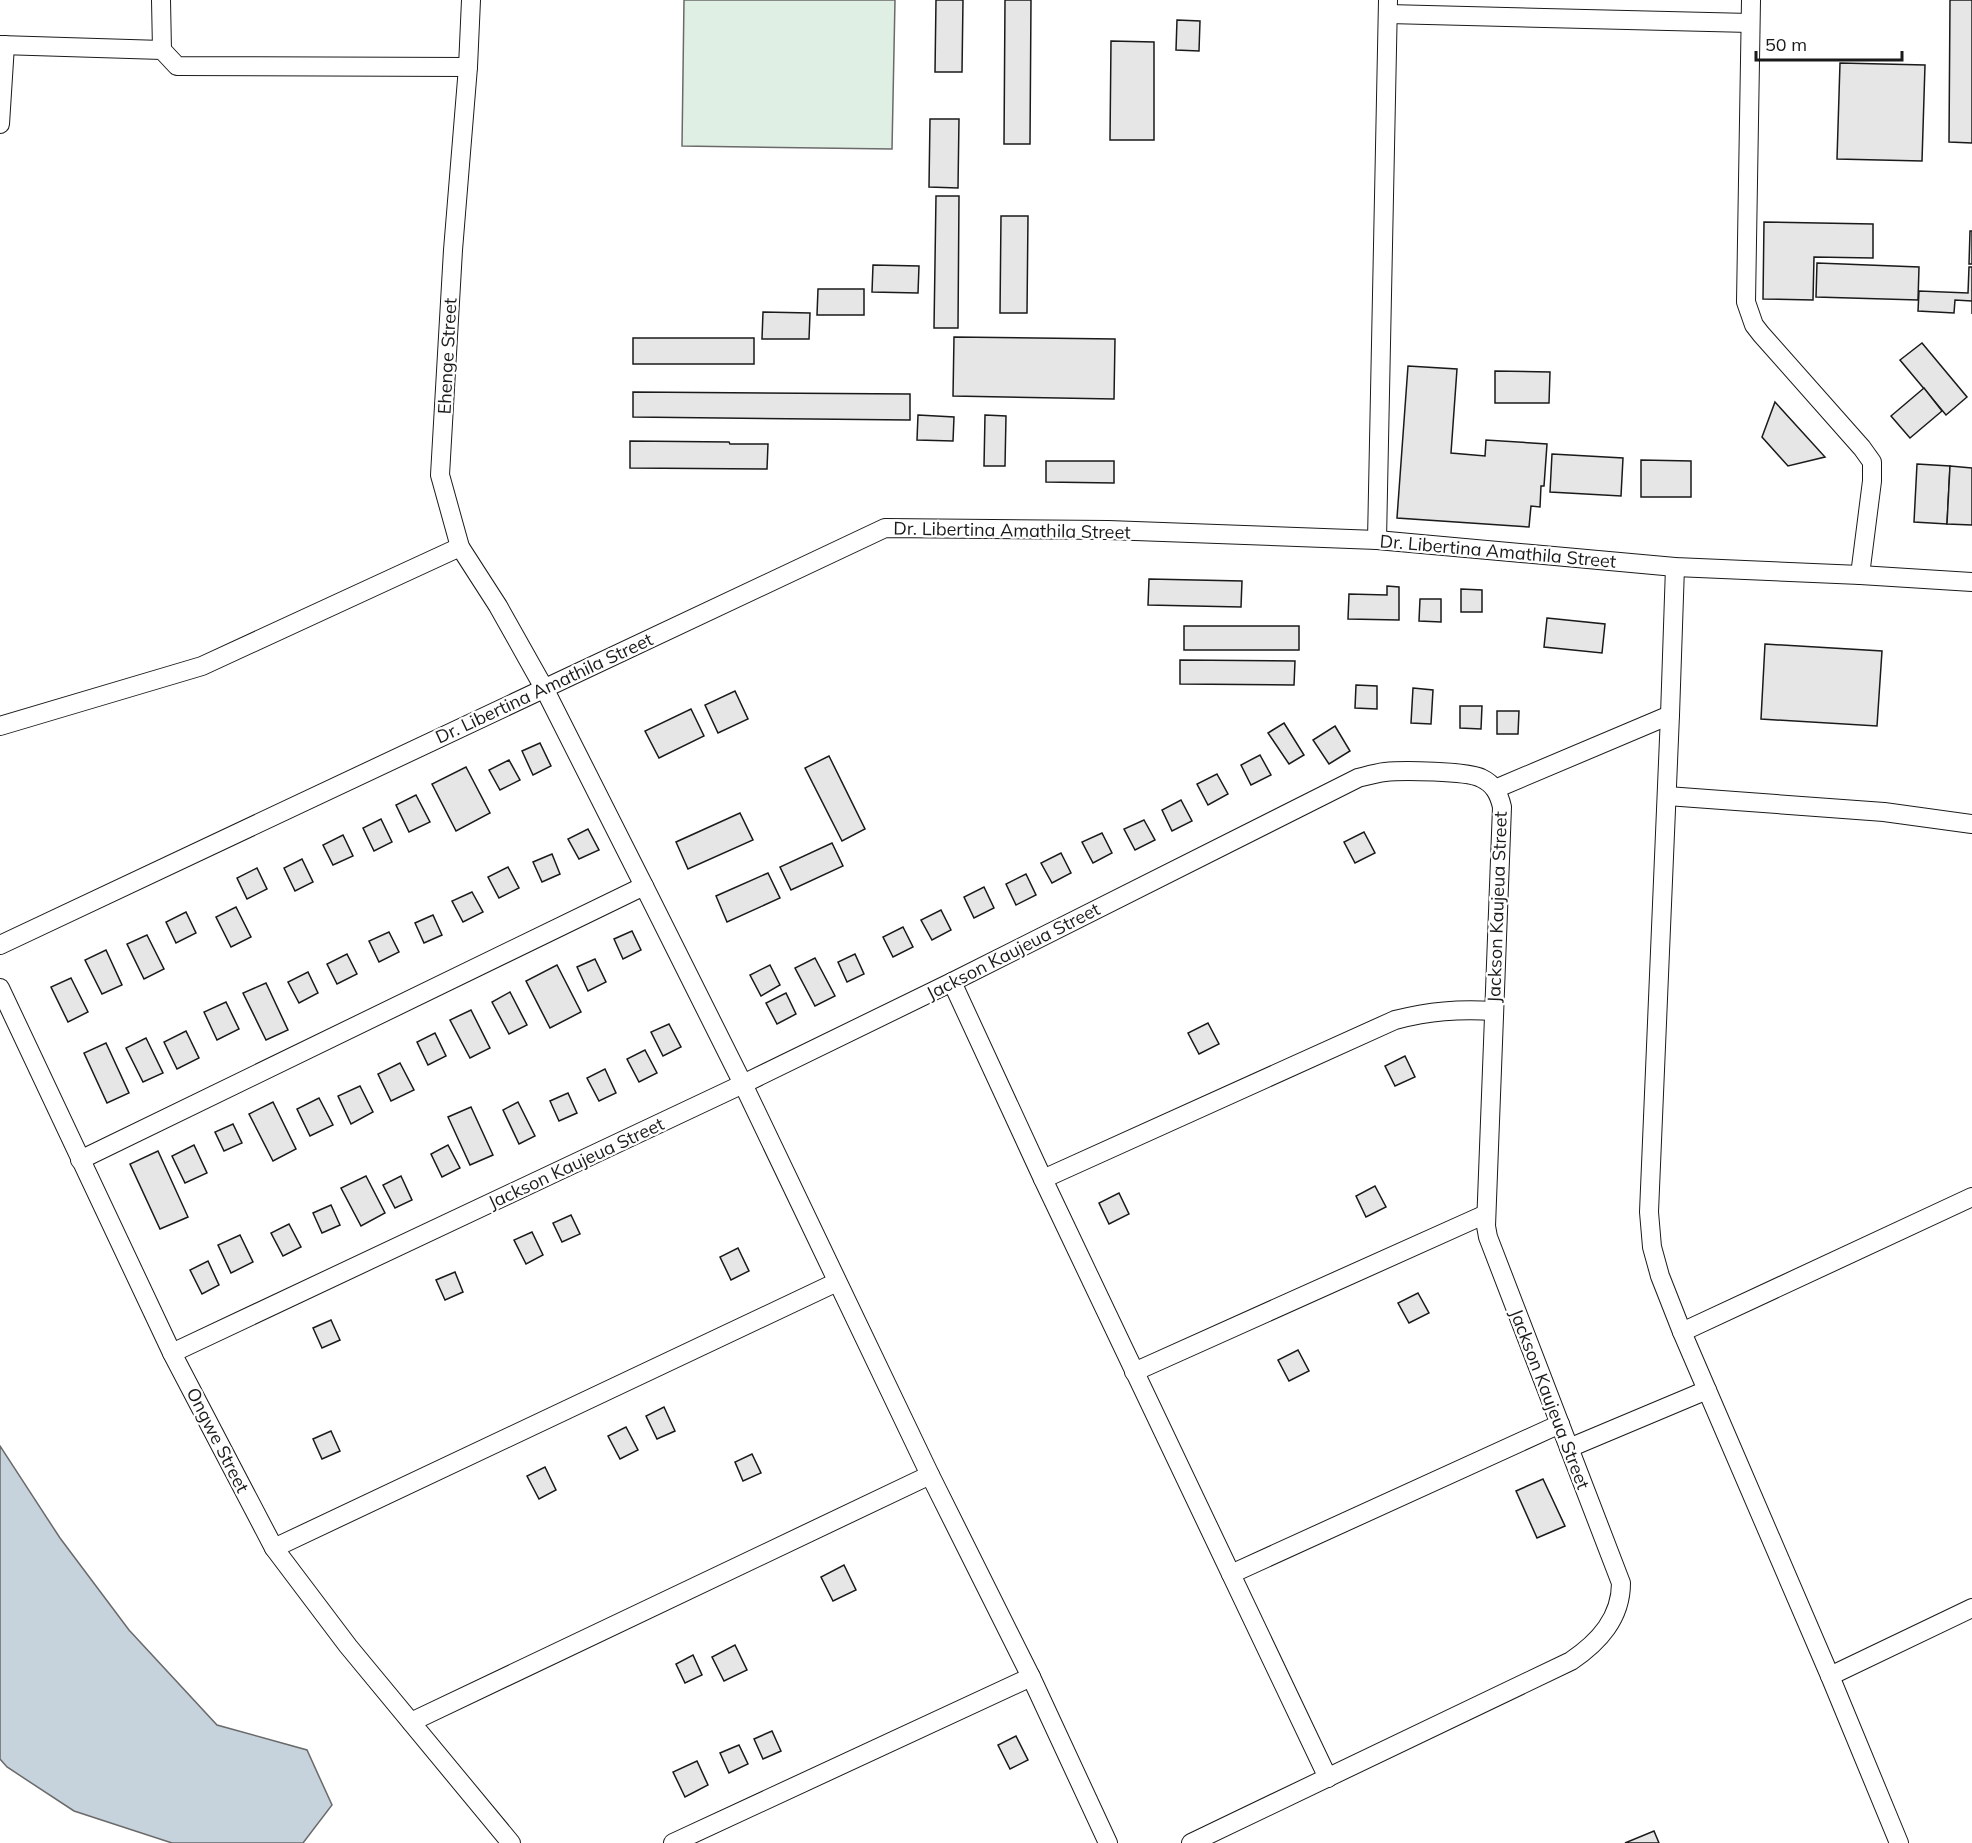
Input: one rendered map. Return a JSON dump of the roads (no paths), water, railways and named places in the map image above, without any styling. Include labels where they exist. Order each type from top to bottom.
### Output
[{"type":"street","points":[[161,0],[162,50],[177,66],[468,67]]},
{"type":"street","name":"Ehenge Street","points":[[471,0],[440,475],[460,548],[498,606],[544,687],[644,886],[930,1475],[1031,1677],[1108,1843]]},
{"type":"street","points":[[1751,0],[1744,290],[1746,302],[1754,324],[1761,334],[1872,462],[1872,481],[1860,575]]},
{"type":"street","points":[[1377,540],[1388,7],[1750,23]]},
{"type":"street","points":[[0,124],[3,45],[162,50]]},
{"type":"street","name":"Dr. Libertina Amathila Street","points":[[0,945],[885,528],[1108,530],[1377,540],[1675,567],[1972,582]]},
{"type":"street","points":[[0,726],[202,666],[460,548]]},
{"type":"street","points":[[1675,567],[1649,1212],[1652,1246],[1660,1276],[1682,1332],[1899,1843]]},
{"type":"street","points":[[1495,789],[1670,715]]},
{"type":"street","name":"Jackson Kaujeua Street","points":[[172,1353],[742,1084],[952,982],[1358,778],[1386,772],[1466,774],[1480,777],[1495,789],[1502,807],[1486,1214],[1488,1237],[1621,1583],[1621,1599],[1615,1615],[1602,1634],[1589,1649],[1571,1661],[1191,1843]]},
{"type":"street","points":[[1667,796],[1884,812],[1972,824]]},
{"type":"street","points":[[80,1160],[644,886]]},
{"type":"street","points":[[952,982],[1134,1372],[1328,1778]]},
{"type":"street","name":"Ongwe Street","points":[[0,988],[172,1353],[274,1548],[348,1646],[511,1843]]},
{"type":"street","points":[[1043,1179],[1395,1020],[1420,1013],[1446,1010],[1494,1011]]},
{"type":"street","points":[[1682,1332],[1972,1197]]},
{"type":"street","points":[[1134,1372],[1486,1214]]},
{"type":"street","points":[[274,1548],[837,1282]]},
{"type":"street","points":[[1569,1448],[1707,1390]]},
{"type":"street","points":[[1231,1574],[1560,1424]]},
{"type":"street","points":[[411,1722],[930,1475]]},
{"type":"street","points":[[1830,1676],[1972,1608]]},
{"type":"street","points":[[673,1843],[1031,1677]]}]
